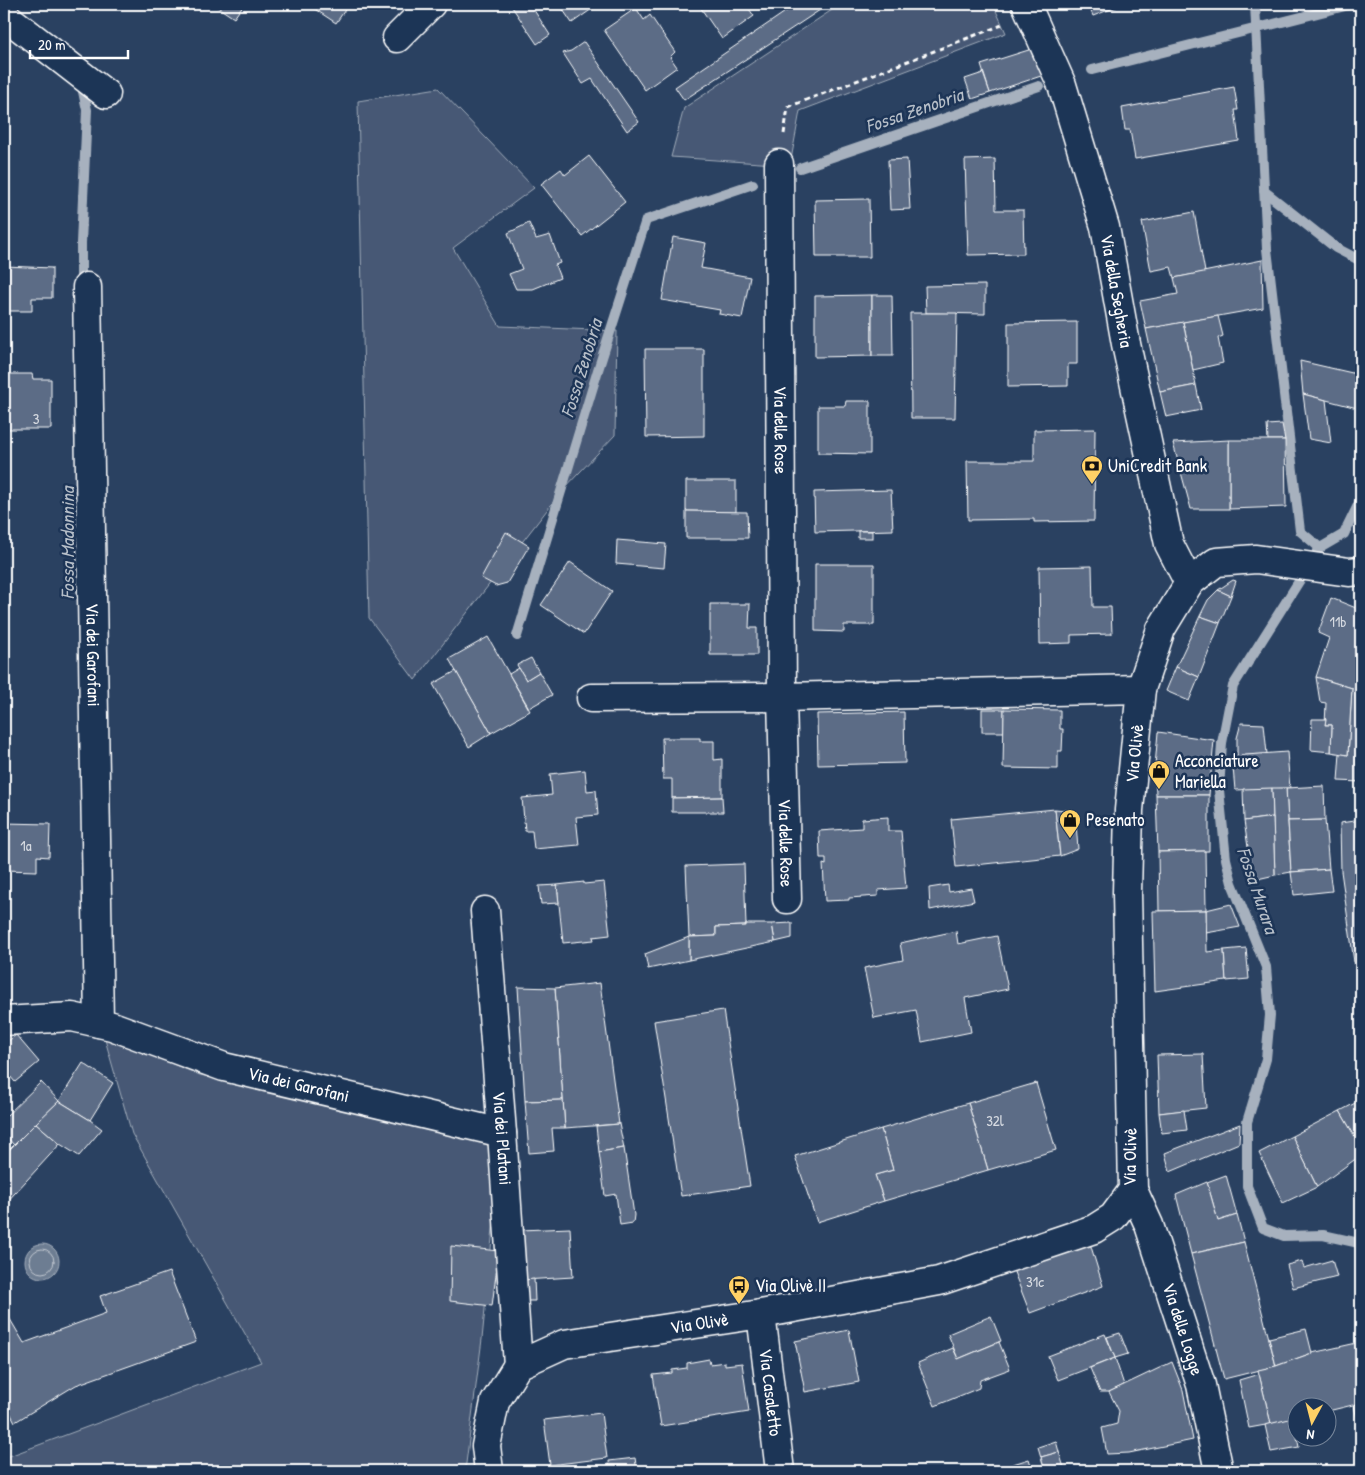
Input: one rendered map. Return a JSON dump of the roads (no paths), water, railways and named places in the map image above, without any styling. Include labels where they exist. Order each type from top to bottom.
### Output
[{"type":"street","points":[[397,38],[431,4]]},
{"type":"street","name":"Via della Segheria","points":[[1028,9],[1062,85],[1105,227],[1126,344],[1169,544],[1189,583]]},
{"type":"street","points":[[4,15],[106,94]]},
{"type":"street","name":"Via delle Rose","points":[[780,164],[782,697],[786,899]]},
{"type":"street","name":"Via dei Garofani","points":[[87,287],[99,1023]]},
{"type":"street","name":"Via Olivè","points":[[518,1365],[564,1344],[761,1314],[939,1281],[1094,1229],[1113,1217],[1132,1190],[1127,893],[1129,810],[1141,689],[1161,629],[1189,583],[1216,562],[1256,558],[1355,572]]},
{"type":"street","points":[[591,698],[782,697],[1141,689]]},
{"type":"street","name":"Via dei Platani","points":[[484,911],[518,1365]]},
{"type":"street","name":"Via dei Garofani","points":[[4,1022],[72,1017],[99,1023],[224,1067],[502,1133]]},
{"type":"street","name":"Via delle Logge","points":[[1132,1190],[1150,1225],[1201,1385],[1219,1471]]},
{"type":"street","name":"Via Casaletto","points":[[761,1314],[780,1471]]},
{"type":"street","points":[[489,1471],[486,1446],[495,1402],[518,1365]]},
{"type":"water","points":[[42,1244],[49,1245],[54,1249],[58,1254],[58,1268],[54,1273],[49,1277],[42,1278],[35,1277],[30,1273],[26,1268],[25,1261],[26,1254],[30,1249],[35,1245]]},
{"type":"waterway","points":[[1255,4],[1267,249],[1300,531],[1320,548]]},
{"type":"waterway","name":"Fossa Zenobria","points":[[1092,70],[1353,4]]},
{"type":"waterway","name":"Fossa Zenobria","points":[[800,168],[1039,86]]},
{"type":"waterway","name":"Fossa Madonnina","points":[[81,287],[87,110],[82,87]]},
{"type":"waterway","name":"Fossa Zenobria","points":[[517,636],[646,220],[753,184]]},
{"type":"waterway","points":[[1264,191],[1336,248],[1361,261]]},
{"type":"waterway","name":"Fossa Murara","points":[[1361,499],[1344,534],[1320,548],[1233,686],[1222,743],[1219,790],[1226,859],[1232,883],[1266,967],[1270,1015],[1266,1059],[1247,1122],[1247,1186],[1263,1228],[1284,1236],[1323,1235],[1361,1245]]},
{"type":"place","name":"UniCredit Bank","points":[[1092,485]]},
{"type":"place","name":"Acconciature Mariella","points":[[1159,790]]},
{"type":"place","name":"Pesenato","points":[[1070,839]]},
{"type":"place","name":"Via Olivè II","points":[[739,1305]]}]
